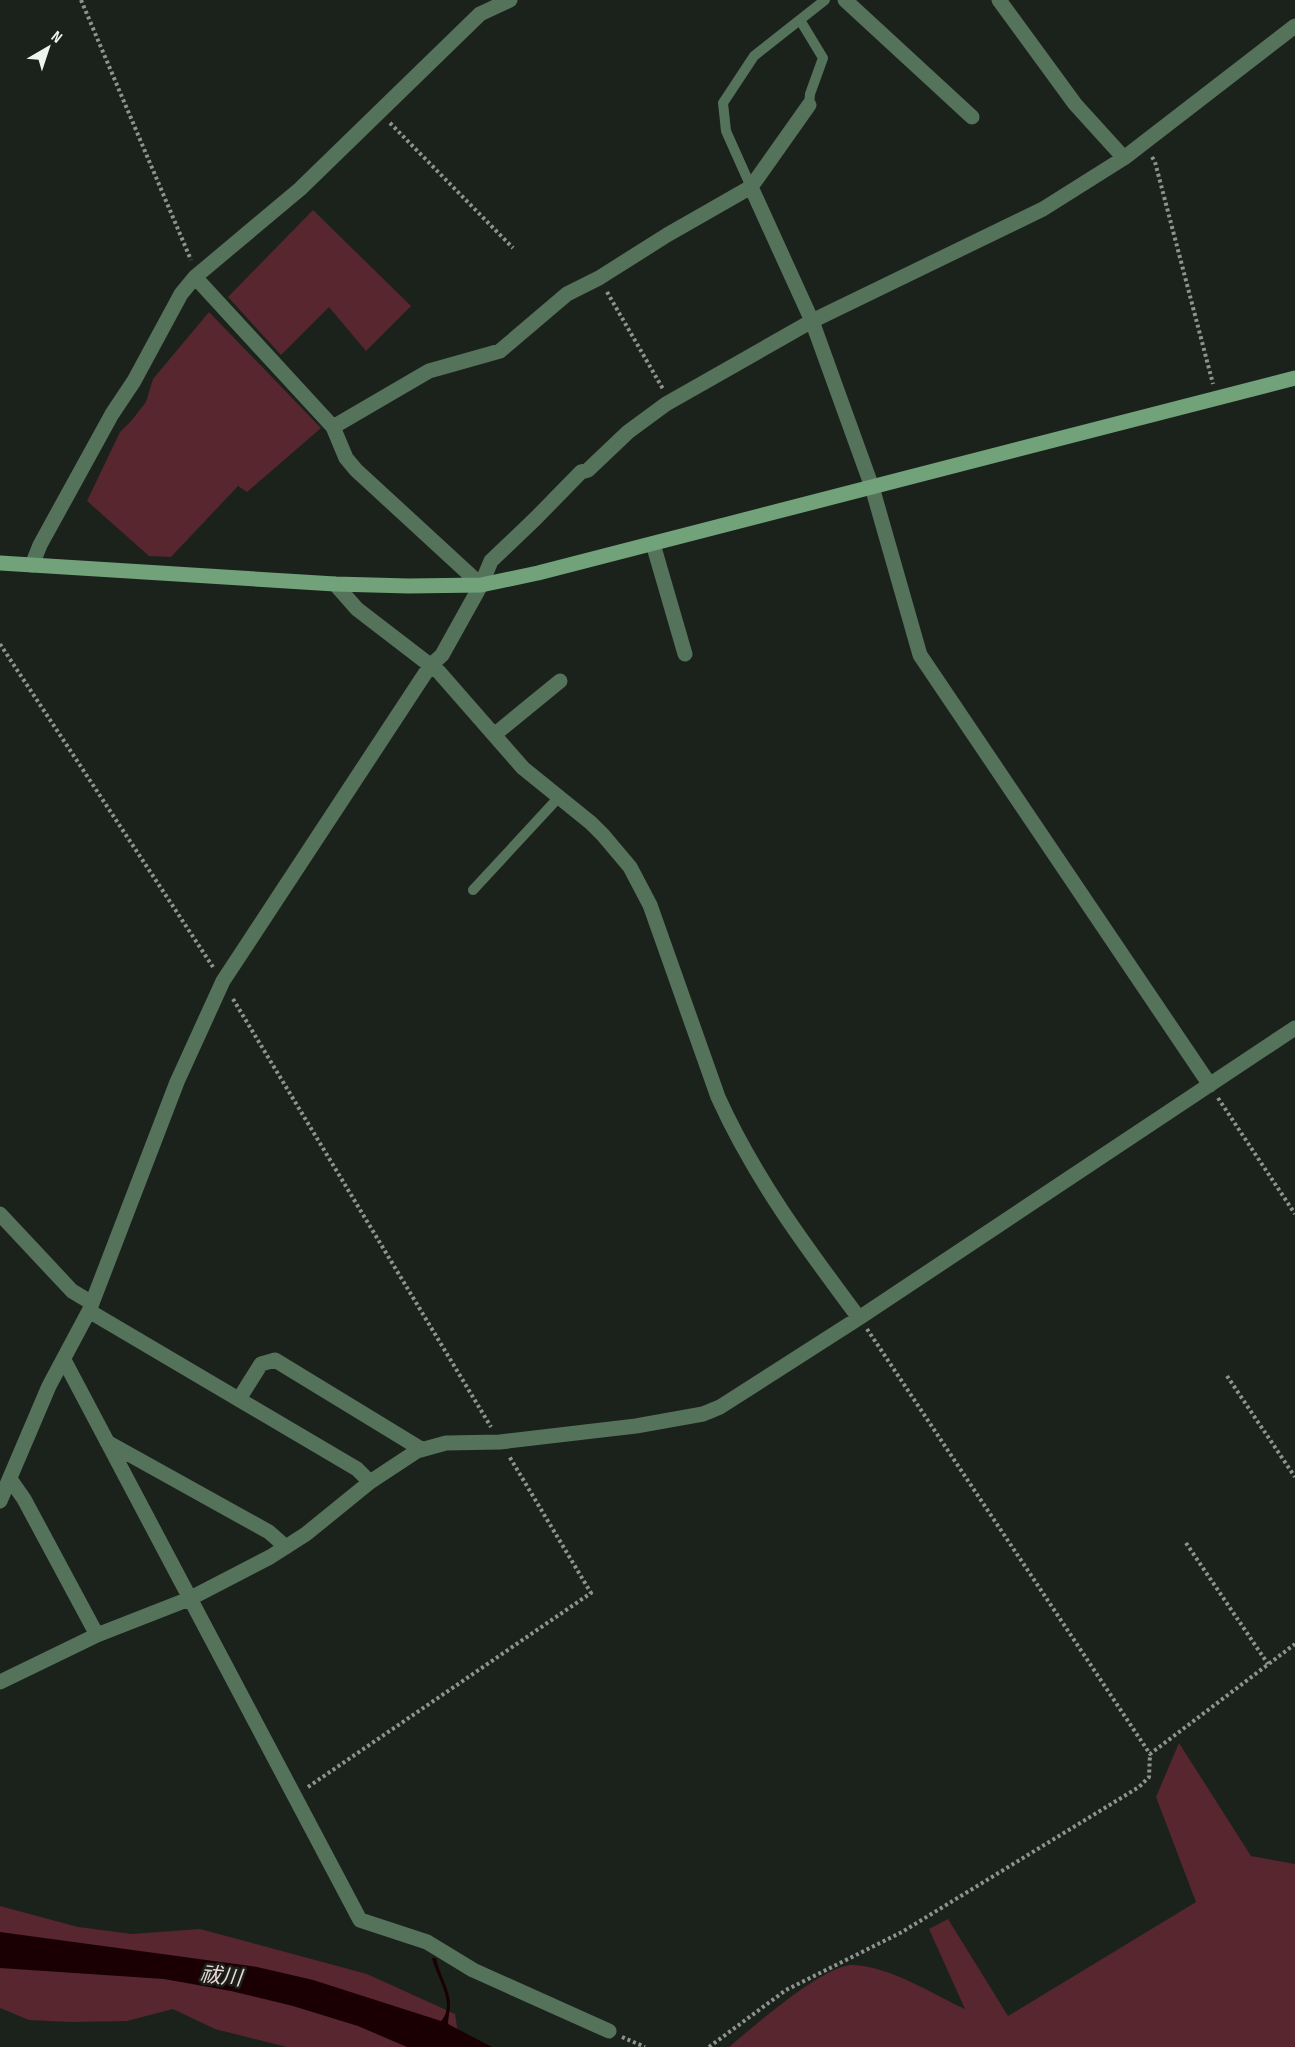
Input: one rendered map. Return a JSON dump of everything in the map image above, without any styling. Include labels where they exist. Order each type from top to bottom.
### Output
[{"type":"street","points":[[32,566],[40,545],[112,414],[134,381],[181,294],[197,275],[300,189],[480,14],[510,0]]},
{"type":"street","points":[[845,0],[972,117]]},
{"type":"street","points":[[999,0],[1075,104],[1124,158]]},
{"type":"street","points":[[0,1501],[41,1405],[91,1307],[177,1082],[223,981],[430,666],[442,655],[481,585],[491,561],[582,472],[588,470],[628,432],[670,401],[812,321],[1042,208],[1124,158],[1295,26]]},
{"type":"street","points":[[333,427],[429,371],[500,351],[567,294],[599,278],[751,187],[809,105]]},
{"type":"street","points":[[751,187],[812,321],[872,487],[920,655],[1210,1085]]},
{"type":"street","points":[[197,275],[333,427],[346,458],[356,470],[481,585]]},
{"type":"street","points":[[0,563],[176,572],[335,584],[481,585],[653,544],[1295,378]]},
{"type":"street","points":[[653,544],[685,654]]},
{"type":"street","points":[[335,584],[357,609],[439,672],[524,768],[560,796],[603,835],[630,867],[641,884],[650,905],[718,1097],[728,1119],[765,1187],[860,1318]]},
{"type":"street","points":[[494,735],[560,681]]},
{"type":"street","points":[[3,1675],[96,1635],[189,1599],[270,1557],[306,1534],[370,1482],[421,1449],[446,1443],[500,1442],[636,1426],[703,1413],[720,1407],[860,1318],[1295,1028]]},
{"type":"street","points":[[0,1214],[72,1291],[91,1307],[239,1399],[357,1468],[370,1482]]},
{"type":"street","points":[[63,1360],[360,1920],[427,1942],[473,1970],[609,2031]]},
{"type":"street","points":[[239,1399],[261,1364],[275,1360],[421,1449]]},
{"type":"street","points":[[107,1442],[269,1532],[286,1547]]},
{"type":"street","points":[[10,1479],[24,1499],[96,1635]]},
{"type":"lane","points":[[751,187],[726,131],[723,103],[754,56],[825,0]]},
{"type":"lane","points":[[800,20],[823,58],[810,94],[809,105]]},
{"type":"lane","points":[[472,890],[560,796]]},
{"type":"path","points":[[81,0],[197,275]]},
{"type":"path","points":[[379,112],[513,248]]},
{"type":"path","points":[[1143,144],[1155,162],[1216,398]]},
{"type":"path","points":[[599,278],[670,401]]},
{"type":"path","points":[[0,644],[223,981],[591,1593],[295,1796]]},
{"type":"path","points":[[1210,1085],[1295,1214]]},
{"type":"path","points":[[709,2047],[786,1990],[902,1932],[1139,1787],[1149,1777],[1150,1754],[860,1318]]},
{"type":"path","points":[[1227,1376],[1295,1477]]},
{"type":"path","points":[[1186,1543],[1268,1664]]},
{"type":"path","points":[[1150,1754],[1295,1644]]},
{"type":"path","points":[[609,2031],[645,2047]]},
{"type":"shaded area","points":[[313,210],[411,306],[366,351],[329,307],[281,355],[228,297]]},
{"type":"shaded area","points":[[209,312],[321,428],[247,492],[238,486],[171,557],[149,556],[87,501],[120,432],[146,402],[153,379]]},
{"type":"shaded area","points":[[1179,1743],[1251,1856],[1295,1864],[1295,2047],[729,2047],[808,1985],[841,1967],[854,1965],[883,1971],[965,2009],[929,1929],[948,1919],[1008,2016],[1196,1902],[1156,1797]]},
{"type":"shaded area","points":[[0,1906],[78,1927],[132,1934],[200,1929],[367,1974],[455,2014],[460,2047],[287,2047],[215,2029],[173,2009],[127,2021],[29,2020],[0,2008]]},
{"type":"water","name":"祓川","points":[[0,1932],[257,1967],[313,1980],[441,2021],[447,2007],[444,1990],[432,1958],[436,1958],[450,1999],[448,2024],[492,2047],[407,2047],[358,2026],[293,2006],[231,1991],[164,1979],[0,1968]]}]
